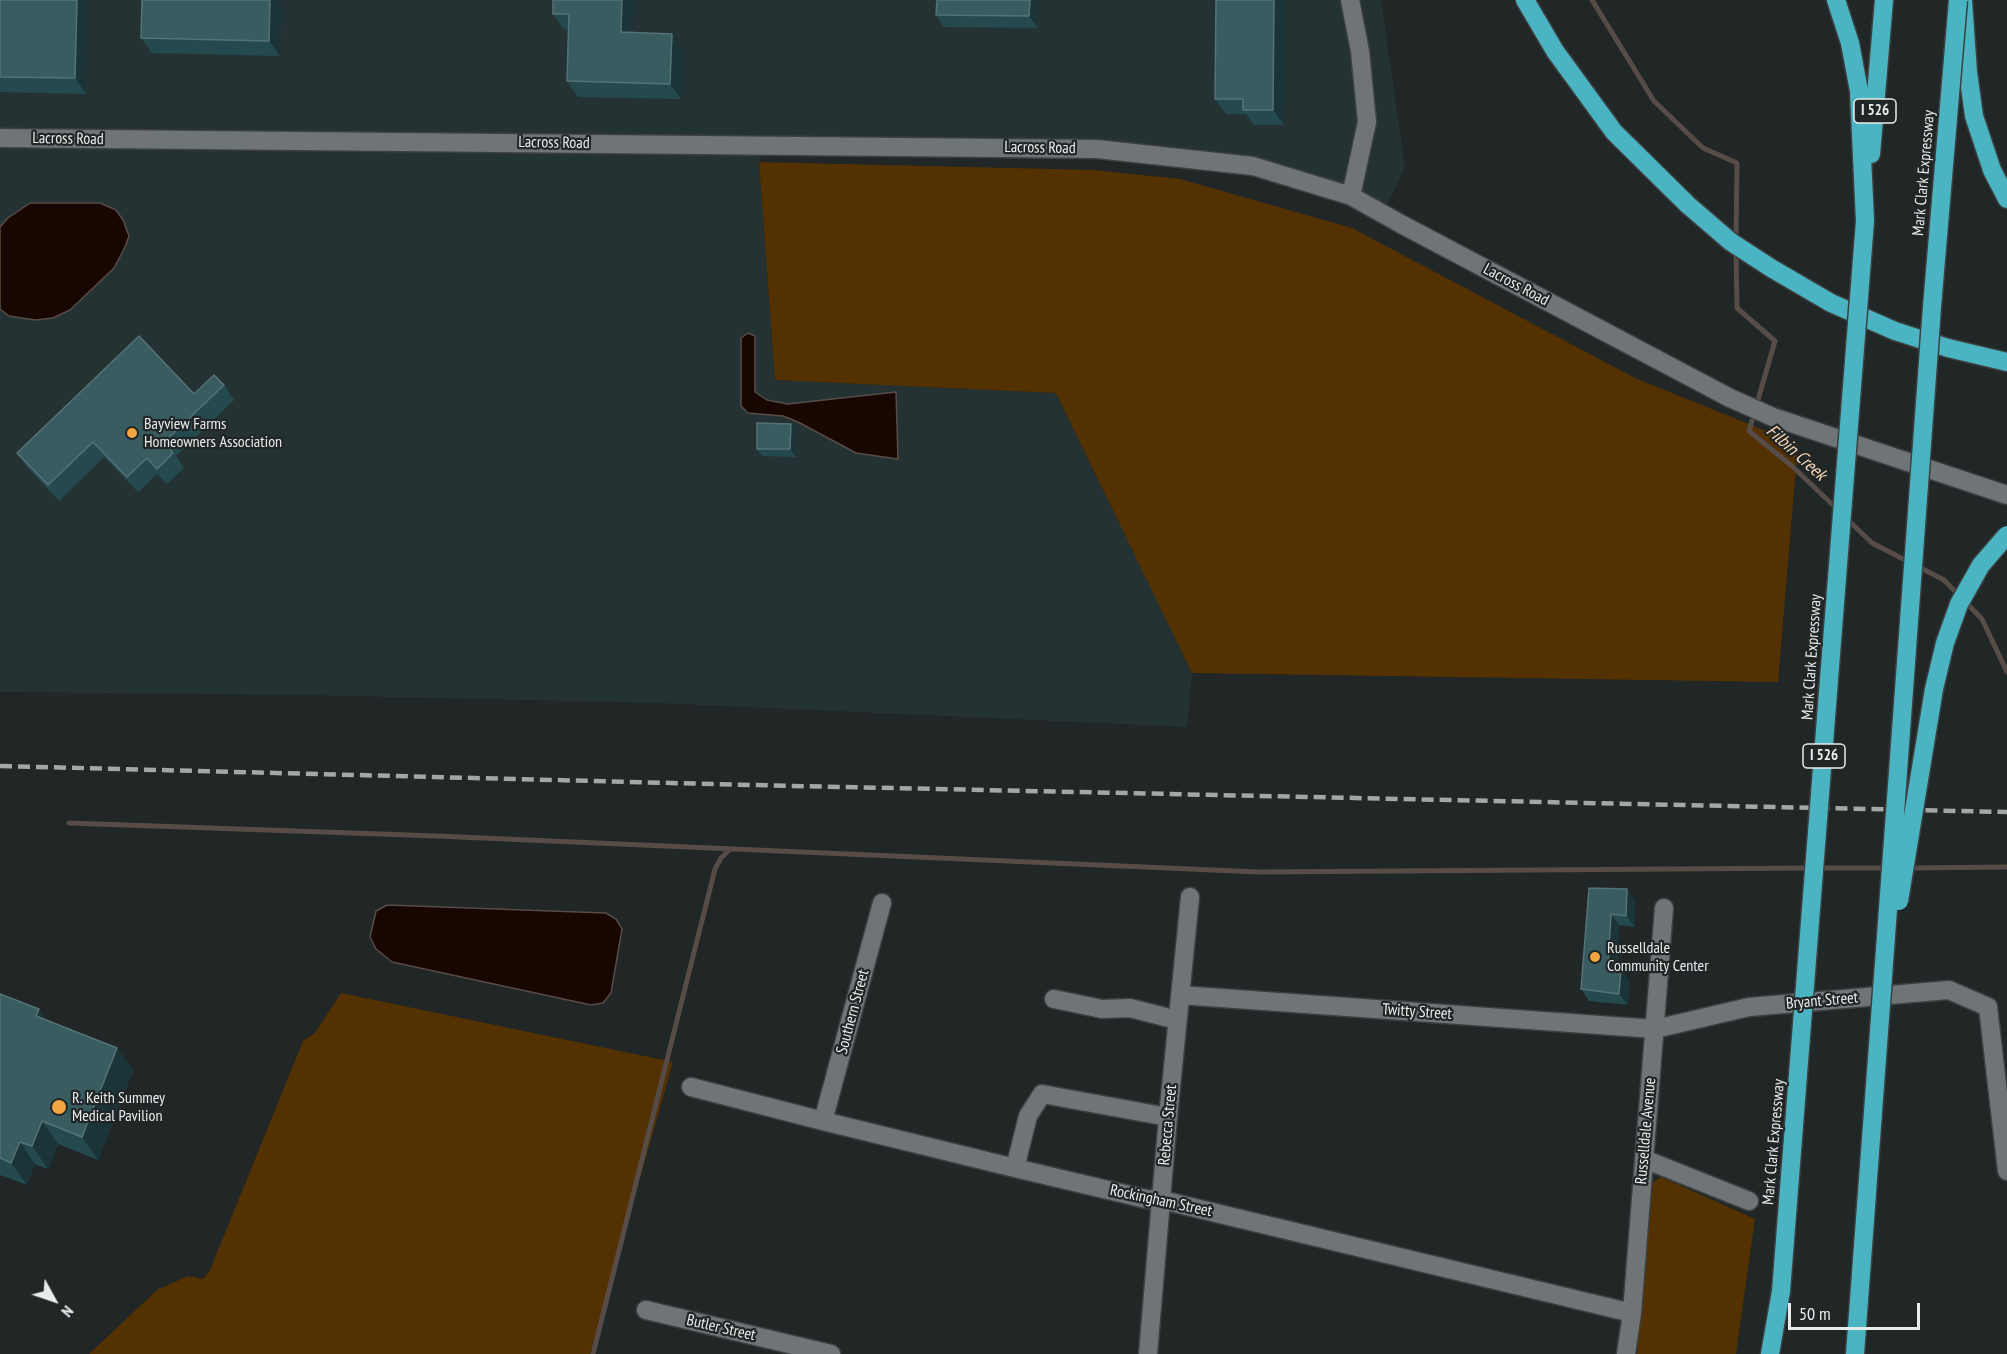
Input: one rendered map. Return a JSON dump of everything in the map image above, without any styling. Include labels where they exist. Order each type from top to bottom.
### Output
[{"type":"highway","points":[[1526,0],[1555,51],[1614,132],[1688,206],[1731,242],[1831,303],[1873,322],[1948,348],[2007,362]]},
{"type":"highway","points":[[1836,0],[1850,43],[1859,91],[1865,221]]},
{"type":"highway","name":"Mark Clark Expressway","points":[[1777,1354],[1884,0]]},
{"type":"highway","name":"Mark Clark Expressway","points":[[1855,1354],[1931,319],[1958,0]]},
{"type":"highway","points":[[1963,0],[1968,72],[1974,116],[1992,170],[2007,199]]},
{"type":"highway","points":[[1880,1018],[1934,689],[1945,644],[1959,604],[1981,565],[2007,535]]},
{"type":"highway","points":[[1770,1354],[1781,1291]]},
{"type":"street","points":[[1350,0],[1360,51],[1367,122],[1351,196]]},
{"type":"street","name":"Lacross Road","points":[[0,138],[1097,148],[1253,166],[1351,196],[1730,398],[1773,417],[2007,495]]},
{"type":"street","name":"Rebecca Street","points":[[1148,1354],[1190,897]]},
{"type":"street","name":"Southern Street","points":[[823,1121],[882,903]]},
{"type":"street","name":"Russelldale Avenue","points":[[1626,1354],[1632,1313],[1664,908]]},
{"type":"street","name":"Bryant Street","points":[[1655,1029],[1749,1007],[1949,990],[1988,1007],[2007,1171]]},
{"type":"street","name":"Twitty Street","points":[[1180,995],[1655,1029]]},
{"type":"street","points":[[1054,999],[1101,1008],[1130,1008],[1177,1020]]},
{"type":"street","name":"Rockingham Street","points":[[691,1087],[1015,1168],[1146,1199],[1162,1200],[1632,1313]]},
{"type":"street","points":[[1015,1168],[1028,1116],[1042,1094],[1168,1118]]},
{"type":"street","points":[[1644,1159],[1749,1201]]},
{"type":"street","name":"Butler Street","points":[[645,1310],[831,1354]]},
{"type":"shaded area","points":[[0,0],[1381,0],[1405,167],[1383,214],[1253,166],[1097,149],[760,146],[759,162],[775,380],[1056,393],[1192,673],[1187,727],[657,703],[305,695],[0,692]]},
{"type":"shaded area","points":[[759,162],[1094,170],[1180,179],[1352,228],[1635,378],[1798,444],[1778,682],[1192,673],[1056,393],[775,380]]},
{"type":"shaded area","points":[[30,203],[100,203],[116,210],[129,236],[114,268],[70,310],[53,318],[35,320],[9,316],[0,309],[0,227],[8,218]]},
{"type":"shaded area","points":[[748,333],[755,336],[755,392],[767,400],[788,404],[896,392],[898,459],[856,453],[783,416],[748,413],[741,406],[741,338]]},
{"type":"shaded area","points":[[387,905],[606,913],[616,919],[622,929],[611,993],[603,1003],[591,1005],[392,962],[376,949],[370,937],[376,911]]},
{"type":"shaded area","points":[[341,993],[673,1062],[590,1354],[89,1354],[157,1290],[188,1276],[203,1279],[210,1270],[303,1041],[315,1033]]},
{"type":"shaded area","points":[[1661,1177],[1755,1219],[1736,1354],[1637,1354],[1652,1183]]},
{"type":"building","points":[[0,0],[77,0],[75,78],[0,77]]},
{"type":"building","points":[[142,0],[270,0],[269,41],[141,38]]},
{"type":"building","points":[[553,0],[622,0],[621,32],[672,34],[670,84],[567,81],[569,14],[553,14]]},
{"type":"building","points":[[937,0],[1030,0],[1029,16],[936,15]]},
{"type":"building","points":[[1216,0],[1274,0],[1273,110],[1243,110],[1243,99],[1215,99]]},
{"type":"building","name":"Bayview Farms Homeowners Association","points":[[139,336],[194,394],[214,375],[224,385],[164,442],[173,453],[157,469],[147,458],[127,477],[93,442],[48,485],[17,453]]},
{"type":"building","points":[[757,423],[791,424],[790,449],[757,449]]},
{"type":"building","points":[[1589,888],[1627,889],[1626,916],[1611,914],[1608,967],[1621,968],[1619,994],[1581,989]]},
{"type":"building","name":"R. Keith Summey Medical Pavilion","points":[[0,994],[39,1009],[36,1016],[117,1048],[82,1137],[42,1121],[32,1146],[20,1142],[11,1163],[0,1158]]},
{"type":"waterway","name":"Filbin Creek","points":[[1592,0],[1654,101],[1703,148],[1737,163],[1736,241]]},
{"type":"waterway","name":"Filbin Creek","points":[[1736,250],[1737,308],[1775,341],[1749,431],[1792,466],[1837,509]]},
{"type":"waterway","name":"Filbin Creek","points":[[1846,518],[1872,543],[1909,562]]},
{"type":"waterway","name":"Filbin Creek","points":[[1917,566],[1944,580],[1982,619],[2007,672]]},
{"type":"waterway","points":[[69,823],[437,836],[1258,872],[1810,868]]},
{"type":"waterway","points":[[593,1354],[715,869],[730,849]]},
{"type":"waterway","points":[[1909,868],[2007,867]]},
{"type":"waterway","points":[[1819,868],[1888,868]]},
{"type":"railway","points":[[0,766],[2007,812]]},
{"type":"place","name":"Bayview Farms Homeowners Association","points":[[132,433]]},
{"type":"place","name":"Russelldale Community Center","points":[[1595,957]]},
{"type":"place","name":"R. Keith Summey Medical Pavilion","points":[[59,1107]]}]
